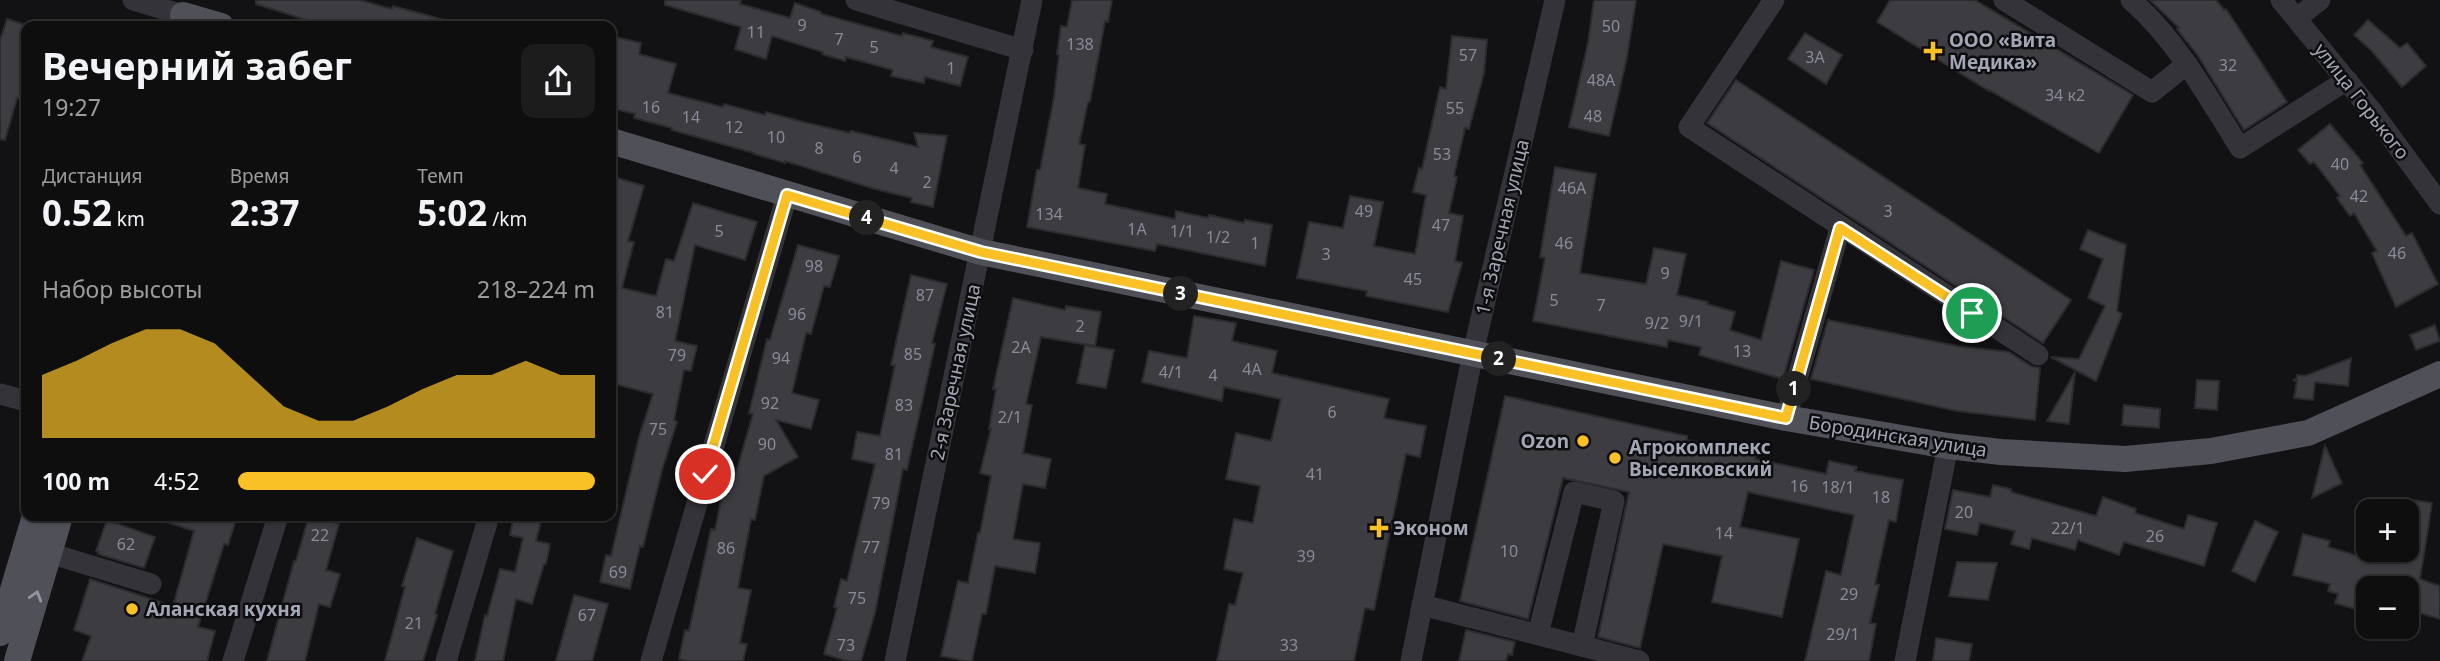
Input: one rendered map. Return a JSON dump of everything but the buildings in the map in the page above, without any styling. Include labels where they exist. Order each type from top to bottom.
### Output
[{"type":"main road","points":[[183,14],[214,19]]},
{"type":"main road","name":"Бородинская улица","points":[[616,143],[981,252],[1786,418],[1948,446],[2001,452],[2125,459],[2211,451],[2308,433],[2440,374]]},
{"type":"main road","points":[[0,633],[34,521]]},
{"type":"main road","points":[[16,661],[58,521]]},
{"type":"street","points":[[133,0],[183,14]]},
{"type":"street","points":[[856,0],[1023,50]]},
{"type":"street","name":"2-я Заречная улица","points":[[895,661],[1032,0]]},
{"type":"street","name":"1-я Заречная улица","points":[[1411,661],[1473,354],[1555,0]]},
{"type":"street","points":[[1774,0],[1689,127],[2038,355]]},
{"type":"street","points":[[2004,0],[2152,92],[2187,64]]},
{"type":"street","points":[[2131,0],[2187,64],[2240,148],[2347,80]]},
{"type":"street","name":"улица Горького","points":[[2281,0],[2374,114],[2440,204]]},
{"type":"street","points":[[2297,18],[2320,0]]},
{"type":"street","points":[[651,661],[787,195]]},
{"type":"street","points":[[1786,418],[1840,228]]},
{"type":"street","points":[[0,394],[21,400]]},
{"type":"street","points":[[1905,661],[1948,446]]},
{"type":"street","points":[[1538,634],[1574,492],[1614,501],[1582,646]]},
{"type":"street","points":[[233,661],[276,521]]},
{"type":"street","points":[[446,661],[488,521]]},
{"type":"street","points":[[48,554],[150,584]]},
{"type":"street","points":[[1422,605],[1639,661]]},
{"type":"place","name":"ООО «Вита Медика»","points":[[1933,51]]},
{"type":"place","name":"Ozon","points":[[1583,441]]},
{"type":"place","name":"Агрокомплекс Выселковский","points":[[1615,458]]},
{"type":"place","name":"Эконом","points":[[1379,528]]},
{"type":"place","name":"Аланская кухня","points":[[132,609]]},
{"type":"route","points":[[705,474],[787,195],[981,252],[1786,418],[1840,228],[1972,313]]}]
